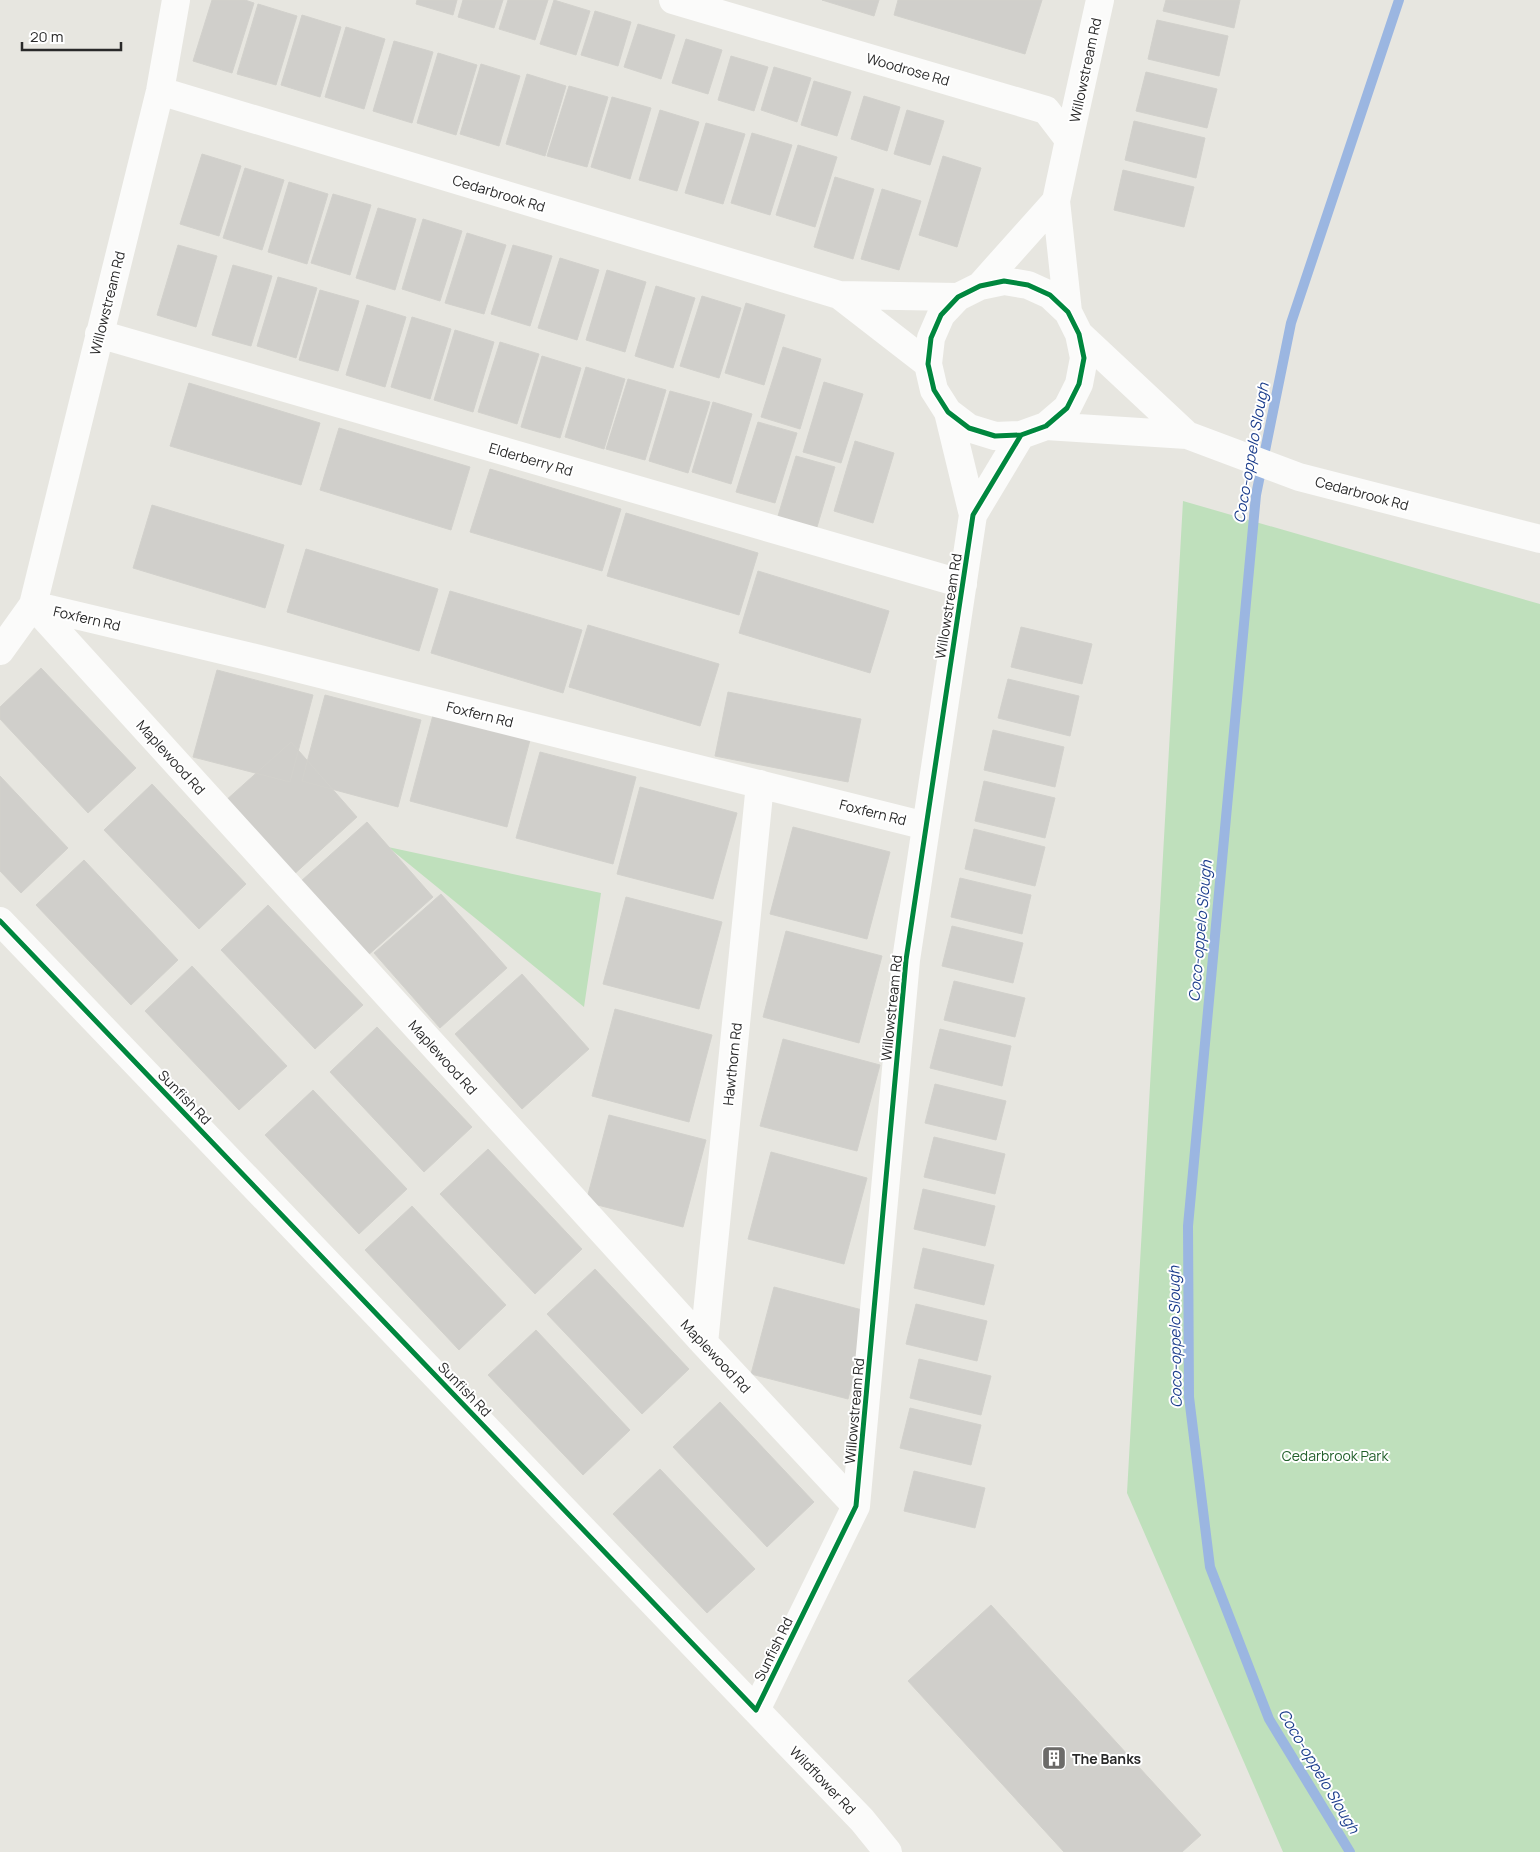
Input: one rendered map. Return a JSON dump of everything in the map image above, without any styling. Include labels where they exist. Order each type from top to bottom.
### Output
[{"type":"street","name":"Willowstream Rd","points":[[33,605],[98,334],[160,91],[176,0]]},
{"type":"street","name":"Woodrose Rd","points":[[673,0],[1046,110],[1069,140]]},
{"type":"street","name":"Willowstream Rd","points":[[1069,140],[1100,0]]},
{"type":"street","name":"Cedarbrook Rd","points":[[160,91],[839,295]]},
{"type":"street","points":[[948,412],[970,428],[986,434],[995,436],[1021,435],[1046,426],[1066,408],[1079,384],[1084,358],[1073,323],[1056,202],[1069,140]]},
{"type":"street","points":[[973,515],[948,412],[934,390],[928,364],[931,338],[941,315],[969,292],[1056,202]]},
{"type":"street","points":[[839,295],[969,292],[1004,281],[1028,285],[1050,295],[1073,323],[1187,434]]},
{"type":"street","points":[[839,295],[928,364]]},
{"type":"street","name":"Elderberry Rd","points":[[98,334],[963,584]]},
{"type":"street","points":[[1046,426],[1187,434]]},
{"type":"street","name":"Cedarbrook Rd","points":[[1187,434],[1299,477],[1540,539]]},
{"type":"street","points":[[973,515],[1021,435]]},
{"type":"street","name":"Willowstream Rd","points":[[856,1506],[906,960],[973,515]]},
{"type":"street","points":[[0,651],[33,605]]},
{"type":"street","name":"Foxfern Rd","points":[[33,605],[260,659],[926,826]]},
{"type":"street","name":"Maplewood Rd","points":[[33,605],[704,1343],[856,1506]]},
{"type":"street","name":"Hawthorn Rd","points":[[704,1343],[760,784]]},
{"type":"street","name":"Sunfish Rd","points":[[0,921],[756,1710],[856,1506]]},
{"type":"street","name":"Wildflower Rd","points":[[756,1710],[862,1820],[888,1852]]},
{"type":"green space","name":"Cedarbrook Park","points":[[1183,501],[1540,604],[1540,1852],[1283,1852],[1127,1493]]},
{"type":"green space","points":[[388,847],[601,893],[584,1007]]},
{"type":"building","points":[[212,0],[245,0],[254,3],[232,73],[193,61]]},
{"type":"building","points":[[417,0],[457,0],[453,15],[416,4]]},
{"type":"building","points":[[463,0],[503,0],[494,28],[458,17]]},
{"type":"building","points":[[508,0],[548,0],[535,40],[499,29]]},
{"type":"building","points":[[554,0],[590,11],[576,55],[540,44]]},
{"type":"building","points":[[822,0],[879,0],[874,16]]},
{"type":"building","points":[[898,0],[1042,0],[1025,54],[894,15]]},
{"type":"building","points":[[1166,0],[1240,0],[1234,28],[1163,11]]},
{"type":"building","points":[[258,4],[297,16],[276,85],[237,74]]},
{"type":"building","points":[[595,11],[631,22],[618,66],[581,55]]},
{"type":"building","points":[[302,15],[341,27],[320,97],[281,85]]},
{"type":"building","points":[[1157,20],[1228,36],[1219,76],[1148,59]]},
{"type":"building","points":[[638,24],[675,35],[661,79],[624,67]]},
{"type":"building","points":[[346,27],[385,39],[364,109],[325,97]]},
{"type":"building","points":[[686,39],[722,50],[708,94],[672,83]]},
{"type":"building","points":[[394,41],[433,52],[412,123],[373,111]]},
{"type":"building","points":[[438,53],[477,65],[456,135],[417,123]]},
{"type":"building","points":[[731,56],[768,67],[754,111],[718,100]]},
{"type":"building","points":[[481,64],[520,76],[499,146],[460,134]]},
{"type":"building","points":[[774,67],[811,78],[797,122],[761,110]]},
{"type":"building","points":[[1146,72],[1217,89],[1207,128],[1136,111]]},
{"type":"building","points":[[527,74],[566,86],[545,156],[506,144]]},
{"type":"building","points":[[814,81],[851,92],[837,136],[801,125]]},
{"type":"building","points":[[569,86],[608,97],[587,167],[547,156]]},
{"type":"building","points":[[864,96],[900,107],[887,151],[851,139]]},
{"type":"building","points":[[612,97],[651,108],[630,179],[591,167]]},
{"type":"building","points":[[660,110],[699,122],[677,191],[639,180]]},
{"type":"building","points":[[907,110],[944,121],[930,165],[894,154]]},
{"type":"building","points":[[1134,121],[1205,138],[1196,178],[1125,160]]},
{"type":"building","points":[[706,123],[745,134],[723,204],[685,193]]},
{"type":"building","points":[[752,133],[792,145],[770,215],[731,203]]},
{"type":"building","points":[[798,145],[837,157],[815,227],[776,215]]},
{"type":"building","points":[[202,154],[241,166],[219,236],[180,224]]},
{"type":"building","points":[[943,156],[981,168],[957,247],[919,235]]},
{"type":"building","points":[[245,168],[284,180],[262,250],[223,238]]},
{"type":"building","points":[[1123,170],[1194,187],[1184,227],[1114,210]]},
{"type":"building","points":[[835,177],[874,189],[853,259],[814,247]]},
{"type":"building","points":[[289,182],[328,194],[307,264],[268,252]]},
{"type":"building","points":[[882,189],[921,201],[899,270],[861,259]]},
{"type":"building","points":[[333,194],[371,205],[350,275],[311,263]]},
{"type":"building","points":[[378,208],[416,219],[395,290],[356,278]]},
{"type":"building","points":[[423,219],[462,231],[440,301],[402,289]]},
{"type":"building","points":[[467,233],[506,245],[484,314],[445,303]]},
{"type":"building","points":[[178,245],[217,256],[196,327],[157,315]]},
{"type":"building","points":[[513,245],[552,256],[530,326],[491,314]]},
{"type":"building","points":[[560,258],[599,270],[577,340],[538,328]]},
{"type":"building","points":[[233,265],[272,276],[251,346],[212,335]]},
{"type":"building","points":[[607,270],[646,282],[625,352],[586,340]]},
{"type":"building","points":[[278,277],[317,288],[296,358],[257,346]]},
{"type":"building","points":[[656,286],[695,298],[673,368],[635,356]]},
{"type":"building","points":[[320,290],[359,301],[338,371],[299,360]]},
{"type":"building","points":[[702,296],[741,308],[719,378],[680,366]]},
{"type":"building","points":[[746,303],[785,315],[764,385],[725,373]]},
{"type":"building","points":[[367,305],[406,317],[385,387],[346,375]]},
{"type":"building","points":[[412,317],[451,329],[430,399],[391,387]]},
{"type":"building","points":[[455,330],[494,342],[473,412],[434,400]]},
{"type":"building","points":[[500,342],[539,354],[517,424],[478,412]]},
{"type":"building","points":[[783,347],[821,359],[800,429],[761,417]]},
{"type":"building","points":[[542,356],[581,368],[560,438],[521,427]]},
{"type":"building","points":[[586,367],[625,379],[604,449],[565,437]]},
{"type":"building","points":[[628,379],[666,390],[645,460],[606,449]]},
{"type":"building","points":[[824,382],[863,394],[841,463],[803,452]]},
{"type":"building","points":[[189,383],[320,423],[301,485],[170,446]]},
{"type":"building","points":[[670,391],[710,402],[688,473],[649,461]]},
{"type":"building","points":[[713,402],[752,414],[731,484],[692,472]]},
{"type":"building","points":[[758,422],[797,433],[775,503],[736,492]]},
{"type":"building","points":[[339,428],[470,467],[451,530],[320,490]]},
{"type":"building","points":[[855,441],[894,453],[873,523],[834,511]]},
{"type":"building","points":[[796,456],[835,467],[814,537],[775,526]]},
{"type":"building","points":[[490,469],[621,509],[602,571],[470,532]]},
{"type":"building","points":[[152,505],[284,545],[265,608],[133,568]]},
{"type":"building","points":[[626,513],[758,553],[739,615],[607,576]]},
{"type":"building","points":[[306,549],[438,589],[419,651],[287,612]]},
{"type":"building","points":[[758,571],[889,611],[870,673],[739,633]]},
{"type":"building","points":[[450,591],[582,630],[563,693],[431,653]]},
{"type":"building","points":[[588,625],[719,664],[700,726],[569,687]]},
{"type":"building","points":[[1021,627],[1092,644],[1082,684],[1011,667]]},
{"type":"building","points":[[41,668],[136,768],[88,813],[0,719],[0,707]]},
{"type":"building","points":[[217,670],[313,695],[290,782],[193,757]]},
{"type":"building","points":[[1008,679],[1079,696],[1070,736],[998,718]]},
{"type":"building","points":[[728,692],[861,719],[848,782],[715,756]]},
{"type":"building","points":[[325,695],[421,720],[398,807],[302,781]]},
{"type":"building","points":[[433,715],[530,740],[507,827],[410,801]]},
{"type":"building","points":[[993,730],[1064,747],[1055,787],[984,770]]},
{"type":"building","points":[[291,742],[357,817],[291,877],[224,802]]},
{"type":"building","points":[[540,752],[636,777],[613,864],[516,838]]},
{"type":"building","points":[[0,776],[68,848],[21,893],[0,871]]},
{"type":"building","points":[[984,781],[1055,798],[1045,838],[975,821]]},
{"type":"building","points":[[152,784],[246,884],[199,929],[104,830]]},
{"type":"building","points":[[640,787],[737,813],[713,899],[617,874]]},
{"type":"building","points":[[367,822],[433,897],[366,957],[300,882]]},
{"type":"building","points":[[793,827],[890,852],[867,939],[770,914]]},
{"type":"building","points":[[974,829],[1045,847],[1035,886],[965,869]]},
{"type":"building","points":[[84,860],[178,960],[131,1005],[36,905]]},
{"type":"building","points":[[960,878],[1031,895],[1022,934],[951,917]]},
{"type":"building","points":[[441,894],[507,968],[440,1028],[374,953]]},
{"type":"building","points":[[626,897],[722,922],[699,1009],[603,984]]},
{"type":"building","points":[[268,905],[363,1005],[315,1049],[221,950]]},
{"type":"building","points":[[952,926],[1023,943],[1013,983],[942,966]]},
{"type":"building","points":[[786,931],[882,956],[859,1043],[763,1017]]},
{"type":"building","points":[[192,966],[287,1066],[239,1110],[145,1011]]},
{"type":"building","points":[[522,974],[589,1049],[522,1109],[455,1034]]},
{"type":"building","points":[[954,981],[1025,998],[1015,1037],[944,1020]]},
{"type":"building","points":[[615,1009],[712,1035],[689,1122],[592,1096]]},
{"type":"building","points":[[377,1027],[472,1127],[424,1172],[330,1072]]},
{"type":"building","points":[[940,1029],[1011,1046],[1002,1086],[930,1068]]},
{"type":"building","points":[[783,1039],[880,1065],[857,1151],[760,1126]]},
{"type":"building","points":[[935,1084],[1006,1101],[996,1140],[925,1123]]},
{"type":"building","points":[[313,1090],[407,1189],[359,1234],[265,1135]]},
{"type":"building","points":[[609,1115],[706,1140],[683,1227],[586,1202]]},
{"type":"building","points":[[934,1137],[1005,1154],[995,1194],[924,1177]]},
{"type":"building","points":[[488,1149],[582,1249],[535,1294],[440,1194]]},
{"type":"building","points":[[771,1152],[867,1178],[844,1264],[748,1239]]},
{"type":"building","points":[[923,1189],[995,1206],[985,1246],[914,1229]]},
{"type":"building","points":[[412,1206],[506,1305],[459,1350],[365,1250]]},
{"type":"building","points":[[923,1248],[994,1265],[984,1305],[914,1288]]},
{"type":"building","points":[[595,1269],[689,1369],[642,1414],[547,1314]]},
{"type":"building","points":[[774,1287],[870,1312],[848,1399],[751,1374]]},
{"type":"building","points":[[916,1304],[987,1321],[977,1361],[906,1344]]},
{"type":"building","points":[[536,1330],[630,1430],[583,1475],[488,1375]]},
{"type":"building","points":[[919,1359],[991,1376],[981,1415],[910,1398]]},
{"type":"building","points":[[720,1402],[814,1502],[767,1547],[673,1447]]},
{"type":"building","points":[[910,1408],[981,1425],[971,1465],[900,1448]]},
{"type":"building","points":[[660,1469],[755,1569],[707,1613],[613,1514]]},
{"type":"building","points":[[914,1471],[985,1488],[975,1528],[904,1511]]},
{"type":"building","name":"The Banks","points":[[991,1605],[1201,1835],[1182,1852],[1064,1852],[908,1681]]},
{"type":"waterway","name":"Coco-oppelo Slough","points":[[1350,1852],[1269,1719],[1210,1567],[1189,1397],[1188,1226],[1256,495],[1291,323],[1399,0]]},
{"type":"cycle path","points":[[0,921],[756,1710],[856,1506],[906,960],[973,515],[1021,435],[1046,426],[1067,408],[1079,384],[1084,358],[1079,334],[1068,312],[1050,295],[1028,285],[1004,281],[980,286],[958,297],[941,315],[931,338],[928,364],[934,390],[948,412],[969,428],[995,436],[1021,435]]},
{"type":"place","name":"The Banks","points":[[1054,1758]]}]
